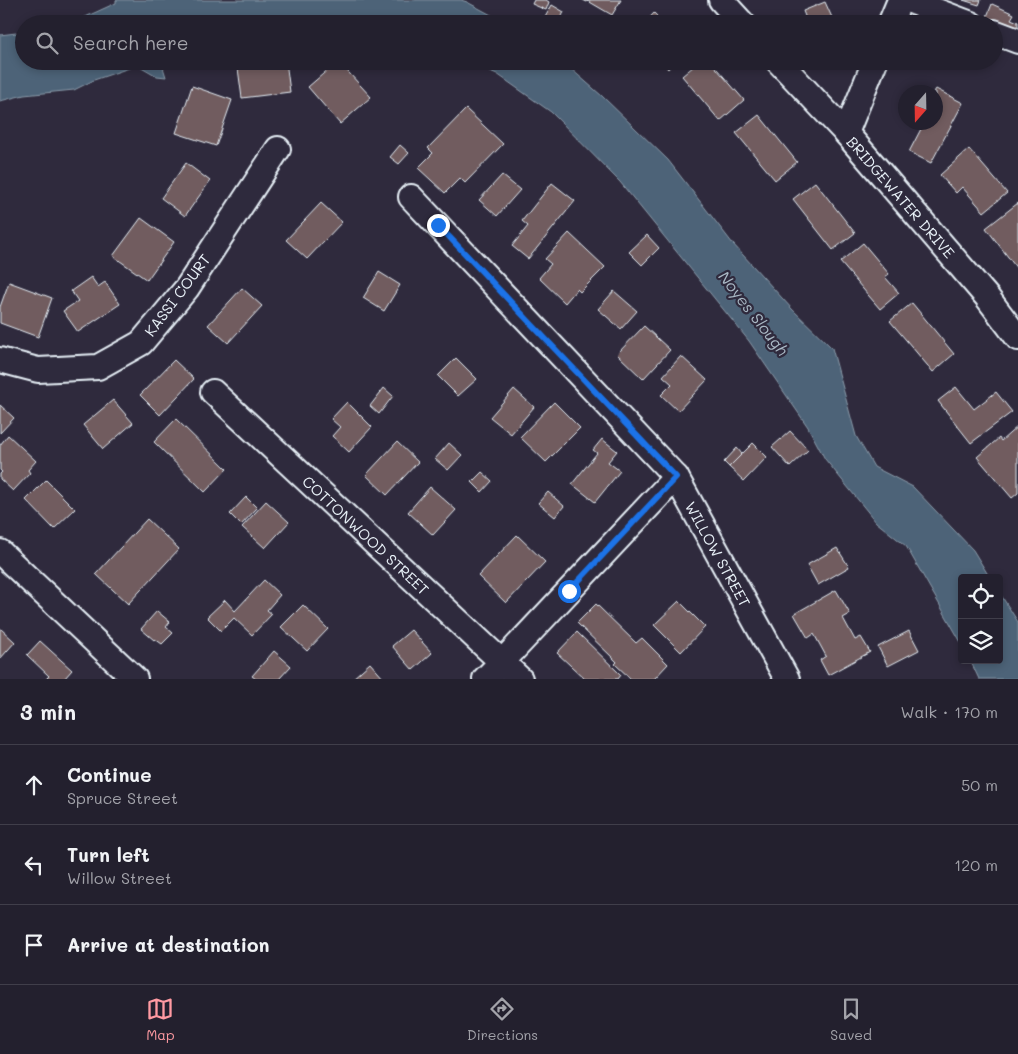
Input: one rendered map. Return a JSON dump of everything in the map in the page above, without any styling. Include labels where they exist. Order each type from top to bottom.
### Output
[{"type":"street","points":[[721,0],[735,15]]},
{"type":"street","points":[[894,15],[900,0]]},
{"type":"street","points":[[908,0],[948,15]]},
{"type":"street","points":[[1003,35],[1018,41]]},
{"type":"street","name":"BRIDGEWATER DRIVE","points":[[786,70],[846,133],[987,297],[1018,338]]},
{"type":"street","points":[[846,133],[871,70]]},
{"type":"street","name":"KASSI COURT","points":[[0,360],[38,370],[98,367],[141,342],[186,288],[278,149]]},
{"type":"street","name":"WILLOW STREET","points":[[411,197],[676,477],[787,679]]},
{"type":"street","name":"COTTONWOOD STREET","points":[[212,392],[520,679]]},
{"type":"street","points":[[485,679],[676,477]]},
{"type":"street","points":[[0,552],[135,679]]},
{"type":"water","points":[[116,0],[461,0],[491,15],[90,15],[116,3]]},
{"type":"water","points":[[15,33],[15,70],[123,70],[94,80],[74,90],[24,95],[0,101],[0,35]]},
{"type":"water","points":[[147,70],[164,70],[166,77],[157,76]]},
{"type":"water","name":"Noyes Slough","points":[[488,70],[572,70],[668,160],[733,244],[792,309],[832,348],[856,436],[874,467],[913,487],[973,550],[988,574],[958,574],[958,637],[906,546],[876,522],[825,459],[808,427],[749,341],[620,182],[551,112],[497,74]]},
{"type":"water","points":[[1003,598],[1018,622],[1018,679],[979,679],[972,664],[1003,664]]},
{"type":"building","points":[[534,0],[546,0],[549,2],[546,10],[532,4]]},
{"type":"building","points":[[583,0],[621,0],[612,15]]},
{"type":"building","points":[[963,0],[981,0],[979,5]]},
{"type":"building","points":[[825,2],[831,15],[805,15],[803,11]]},
{"type":"building","points":[[992,4],[1014,14],[1011,19],[1018,22],[1018,38],[1003,29],[1003,15],[988,15]]},
{"type":"building","points":[[552,5],[564,12],[562,15],[546,15]]},
{"type":"building","points":[[238,70],[287,70],[290,92],[242,98]]},
{"type":"building","points":[[328,70],[346,70],[371,97],[340,124],[308,87]]},
{"type":"building","points":[[689,70],[718,70],[744,100],[720,121],[682,76]]},
{"type":"building","points":[[192,86],[232,100],[216,146],[176,133]]},
{"type":"building","points":[[943,93],[963,103],[931,163],[909,152],[920,130],[943,130]]},
{"type":"building","points":[[466,109],[503,144],[465,183],[460,178],[445,193],[418,168],[433,153],[428,148]]},
{"type":"building","points":[[759,115],[797,162],[775,180],[736,133]]},
{"type":"building","points":[[400,145],[409,153],[399,164],[390,157]]},
{"type":"building","points":[[969,149],[1007,193],[984,212],[962,187],[956,193],[940,175]]},
{"type":"building","points":[[186,163],[210,181],[185,216],[161,198]]},
{"type":"building","points":[[502,175],[520,190],[497,216],[479,200]]},
{"type":"building","points":[[815,182],[855,233],[833,250],[793,199]]},
{"type":"building","points":[[552,183],[575,201],[528,259],[512,246],[528,226],[522,221]]},
{"type":"building","points":[[321,203],[342,222],[307,259],[286,240]]},
{"type":"building","points":[[1018,203],[1018,270],[986,228]]},
{"type":"building","points":[[141,218],[174,242],[147,280],[113,256]]},
{"type":"building","points":[[569,233],[605,267],[580,292],[577,289],[565,303],[539,278],[551,264],[545,259]]},
{"type":"building","points":[[647,235],[659,248],[642,265],[629,252]]},
{"type":"building","points":[[863,243],[889,274],[885,277],[899,293],[880,309],[840,262]]},
{"type":"building","points":[[379,272],[400,285],[384,311],[363,298]]},
{"type":"building","points":[[91,277],[98,287],[105,282],[120,304],[78,332],[63,311],[78,301],[71,291]]},
{"type":"building","points":[[9,282],[52,298],[38,337],[0,323],[0,307]]},
{"type":"building","points":[[242,288],[262,306],[228,343],[208,325]]},
{"type":"building","points":[[614,291],[637,311],[621,329],[598,309]]},
{"type":"building","points":[[912,303],[954,354],[933,372],[890,321]]},
{"type":"building","points":[[644,326],[670,350],[643,379],[617,354]]},
{"type":"building","points":[[681,356],[707,380],[678,411],[661,395],[672,384],[663,376]]},
{"type":"building","points":[[456,358],[477,379],[458,396],[438,376]]},
{"type":"building","points":[[174,360],[194,379],[160,415],[140,395]]},
{"type":"building","points":[[956,387],[974,409],[996,392],[1012,412],[971,443],[938,401]]},
{"type":"building","points":[[384,388],[393,396],[379,414],[370,406]]},
{"type":"building","points":[[514,389],[534,407],[511,434],[490,417]]},
{"type":"building","points":[[113,400],[133,423],[103,449],[83,425]]},
{"type":"building","points":[[347,402],[372,427],[349,452],[332,436],[340,427],[331,419]]},
{"type":"building","points":[[554,402],[580,428],[546,462],[520,437]]},
{"type":"building","points":[[0,405],[14,418],[0,433]]},
{"type":"building","points":[[176,419],[227,469],[205,492],[154,442]]},
{"type":"building","points":[[1018,426],[1018,493],[1012,498],[977,457],[999,438],[1001,441]]},
{"type":"building","points":[[790,431],[808,450],[790,467],[772,447]]},
{"type":"building","points":[[8,435],[36,461],[28,470],[30,473],[13,491],[0,479],[2,472],[0,470],[0,445]]},
{"type":"building","points":[[602,439],[617,451],[608,462],[620,471],[595,502],[572,484],[597,453],[593,450]]},
{"type":"building","points":[[397,442],[418,462],[387,495],[366,475]]},
{"type":"building","points":[[449,443],[462,455],[448,470],[435,459]]},
{"type":"building","points":[[753,443],[767,457],[744,481],[729,467]]},
{"type":"building","points":[[737,448],[742,454],[729,467],[724,462]]},
{"type":"building","points":[[482,472],[492,481],[482,492],[472,482]]},
{"type":"building","points":[[46,480],[75,509],[54,529],[26,500]]},
{"type":"building","points":[[430,487],[456,510],[433,535],[408,512]]},
{"type":"building","points":[[548,492],[564,506],[555,517],[538,503]]},
{"type":"building","points":[[246,497],[257,508],[241,525],[230,514]]},
{"type":"building","points":[[266,501],[289,522],[265,548],[242,527]]},
{"type":"building","points":[[147,519],[179,549],[128,604],[96,574]]},
{"type":"building","points":[[517,535],[545,562],[506,603],[478,576]]},
{"type":"building","points":[[837,548],[849,567],[818,585],[807,565]]},
{"type":"building","points":[[264,580],[280,595],[267,610],[272,614],[252,635],[234,618],[221,631],[207,617],[225,600],[235,611]]},
{"type":"building","points":[[836,590],[850,614],[843,618],[855,640],[861,637],[870,652],[828,675],[820,660],[826,656],[814,634],[808,638],[794,614]]},
{"type":"building","points":[[679,601],[705,627],[681,652],[654,625]]},
{"type":"building","points":[[596,604],[636,643],[642,638],[668,664],[654,679],[631,679],[615,664],[617,662],[577,623]]},
{"type":"building","points":[[303,605],[328,629],[307,651],[281,627]]},
{"type":"building","points":[[157,611],[170,622],[166,627],[173,633],[162,644],[141,629]]},
{"type":"building","points":[[0,628],[15,642],[0,659]]},
{"type":"building","points":[[411,630],[432,653],[413,670],[392,646]]},
{"type":"building","points":[[909,631],[919,650],[888,666],[878,647]]},
{"type":"building","points":[[577,632],[621,675],[618,679],[585,679],[557,653]]},
{"type":"building","points":[[40,641],[72,670],[64,679],[46,679],[49,676],[27,655]]},
{"type":"building","points":[[274,651],[291,666],[279,679],[256,679],[252,676]]},
{"type":"building","points":[[370,663],[384,679],[352,679]]},
{"type":"route","points":[[438,225],[676,477],[569,591]]}]
